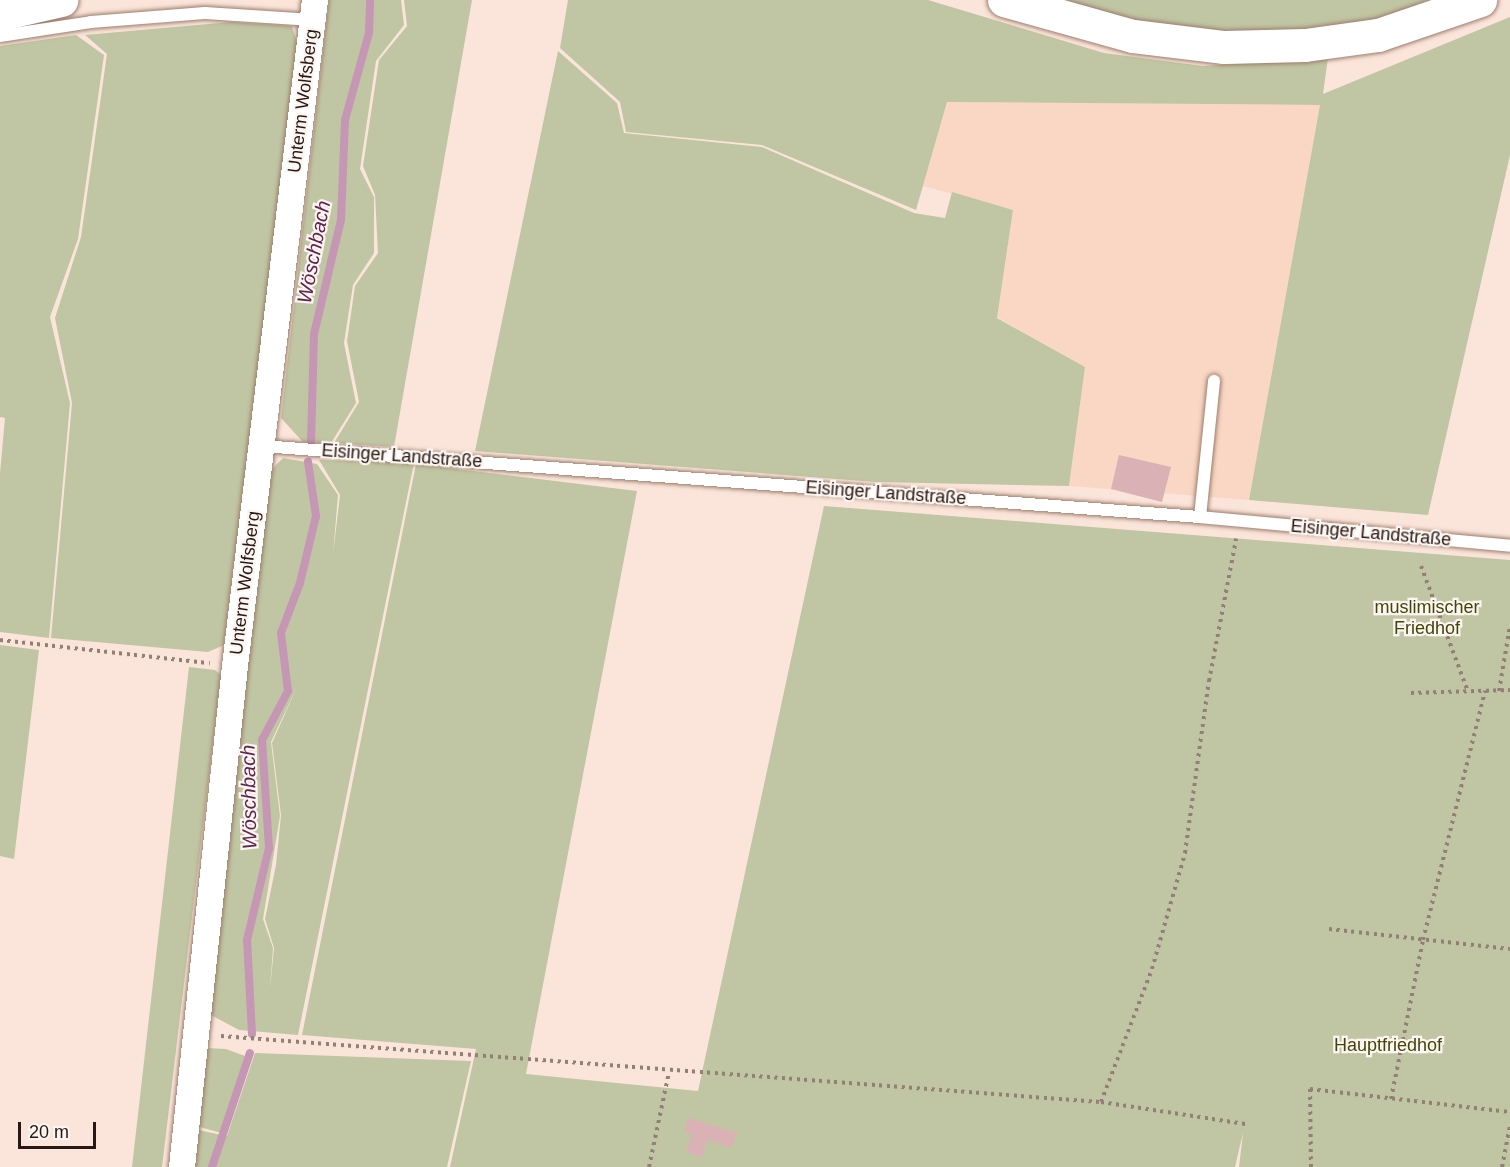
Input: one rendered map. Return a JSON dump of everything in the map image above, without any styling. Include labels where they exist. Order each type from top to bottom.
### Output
[{"type":"main road","points":[[0,14],[61,0]]},
{"type":"main road","points":[[1004,0],[1133,36],[1224,46],[1305,45],[1378,35],[1480,0]]},
{"type":"street","name":"Unterm Wolfsberg","points":[[182,1167],[199,1035],[235,666],[314,10]]},
{"type":"lane","points":[[0,36],[91,22],[205,13],[314,10]]},
{"type":"lane","points":[[1200,517],[1214,381]]},
{"type":"lane","name":"Eisinger Landstraße","points":[[262,446],[1240,520],[1510,546]]},
{"type":"path","points":[[1101,1102],[1152,969],[1185,853],[1209,681],[1240,520]]},
{"type":"path","points":[[1421,566],[1468,692]]},
{"type":"path","points":[[1499,691],[1510,625]]},
{"type":"path","points":[[0,640],[235,666]]},
{"type":"path","points":[[1411,693],[1510,690]]},
{"type":"path","points":[[1390,1099],[1423,940],[1485,691]]},
{"type":"path","points":[[1329,929],[1510,949]]},
{"type":"path","points":[[199,1035],[669,1072],[1101,1102],[1245,1124]]},
{"type":"path","points":[[649,1167],[669,1072]]},
{"type":"path","points":[[1311,1167],[1310,1089],[1510,1112]]},
{"type":"path","points":[[1502,1167],[1510,1125]]},
{"type":"shaded area","points":[[947,102],[1320,105],[1249,500],[1069,486],[1085,367],[997,317],[1013,210],[923,186]]},
{"type":"green space","points":[[329,0],[401,0],[404,25],[376,61],[360,169],[374,197],[374,253],[353,285],[344,343],[356,403],[331,443],[303,442],[281,418]]},
{"type":"green space","points":[[404,0],[472,0],[394,447],[334,443],[359,402],[347,341],[355,286],[378,253],[375,195],[363,166],[379,60],[407,26]]},
{"type":"green space","points":[[568,0],[928,0],[1104,53],[1203,66],[1328,58],[1323,94],[1510,17],[1510,155],[1428,515],[1249,500],[1320,105],[947,102],[916,210],[762,145],[626,132],[620,102],[560,48]]},
{"type":"green space","points":[[1048,0],[1432,0],[1376,19],[1310,31],[1230,33],[1130,22]]},
{"type":"green space","points":[[231,22],[292,26],[298,46],[224,645],[208,652],[51,638],[72,403],[55,318],[81,237],[107,54],[85,35]]},
{"type":"green space","points":[[76,35],[104,55],[78,239],[50,317],[70,403],[49,638],[0,632],[0,473],[5,418],[0,417],[0,46]]},
{"type":"green space","points":[[558,51],[617,103],[624,133],[762,147],[914,213],[945,218],[952,192],[1013,210],[997,318],[1085,367],[1069,486],[876,482],[475,451]]},
{"type":"green space","points":[[283,458],[317,464],[338,495],[333,554],[340,495],[319,460],[414,463],[298,1035],[239,1030],[211,1015],[212,955],[246,663],[272,469]],"holes":[[[297,687],[272,743],[281,815],[276,865],[265,919],[274,948],[270,989],[273,948],[263,919],[280,816],[271,742]]]},
{"type":"green space","points":[[416,464],[637,491],[526,1074],[698,1091],[824,506],[1510,560],[1510,1167],[1239,1167],[1243,1133],[1235,1167],[450,1167],[476,1049],[302,1035]]},
{"type":"green space","points":[[0,645],[39,650],[14,859],[0,856]]},
{"type":"green space","points":[[189,667],[215,670],[221,675],[162,1167],[132,1167]]},
{"type":"green space","points":[[207,1048],[226,1049],[245,1056],[221,1133],[193,1125],[197,1081]]},
{"type":"green space","points":[[255,1053],[471,1061],[447,1167],[187,1167],[193,1129],[227,1136]]},
{"type":"building","points":[[1119,455],[1171,467],[1162,502],[1111,489]]},
{"type":"building","points":[[689,1118],[737,1133],[732,1148],[707,1140],[702,1157],[686,1152],[692,1135],[684,1132]]},
{"type":"waterway","name":"Wöschbach","points":[[311,442],[314,334],[341,220],[345,120],[369,33],[370,0]]},
{"type":"waterway","name":"Wöschbach","points":[[252,1034],[247,940],[269,848],[262,740],[288,691],[281,633],[300,583],[316,516],[308,462]]},
{"type":"waterway","name":"Wöschbach","points":[[212,1167],[250,1053]]},
{"type":"park label","name":"muslimischer Friedhof","points":[[1427,618]]},
{"type":"park label","name":"Hauptfriedhof","points":[[1388,1045]]}]
